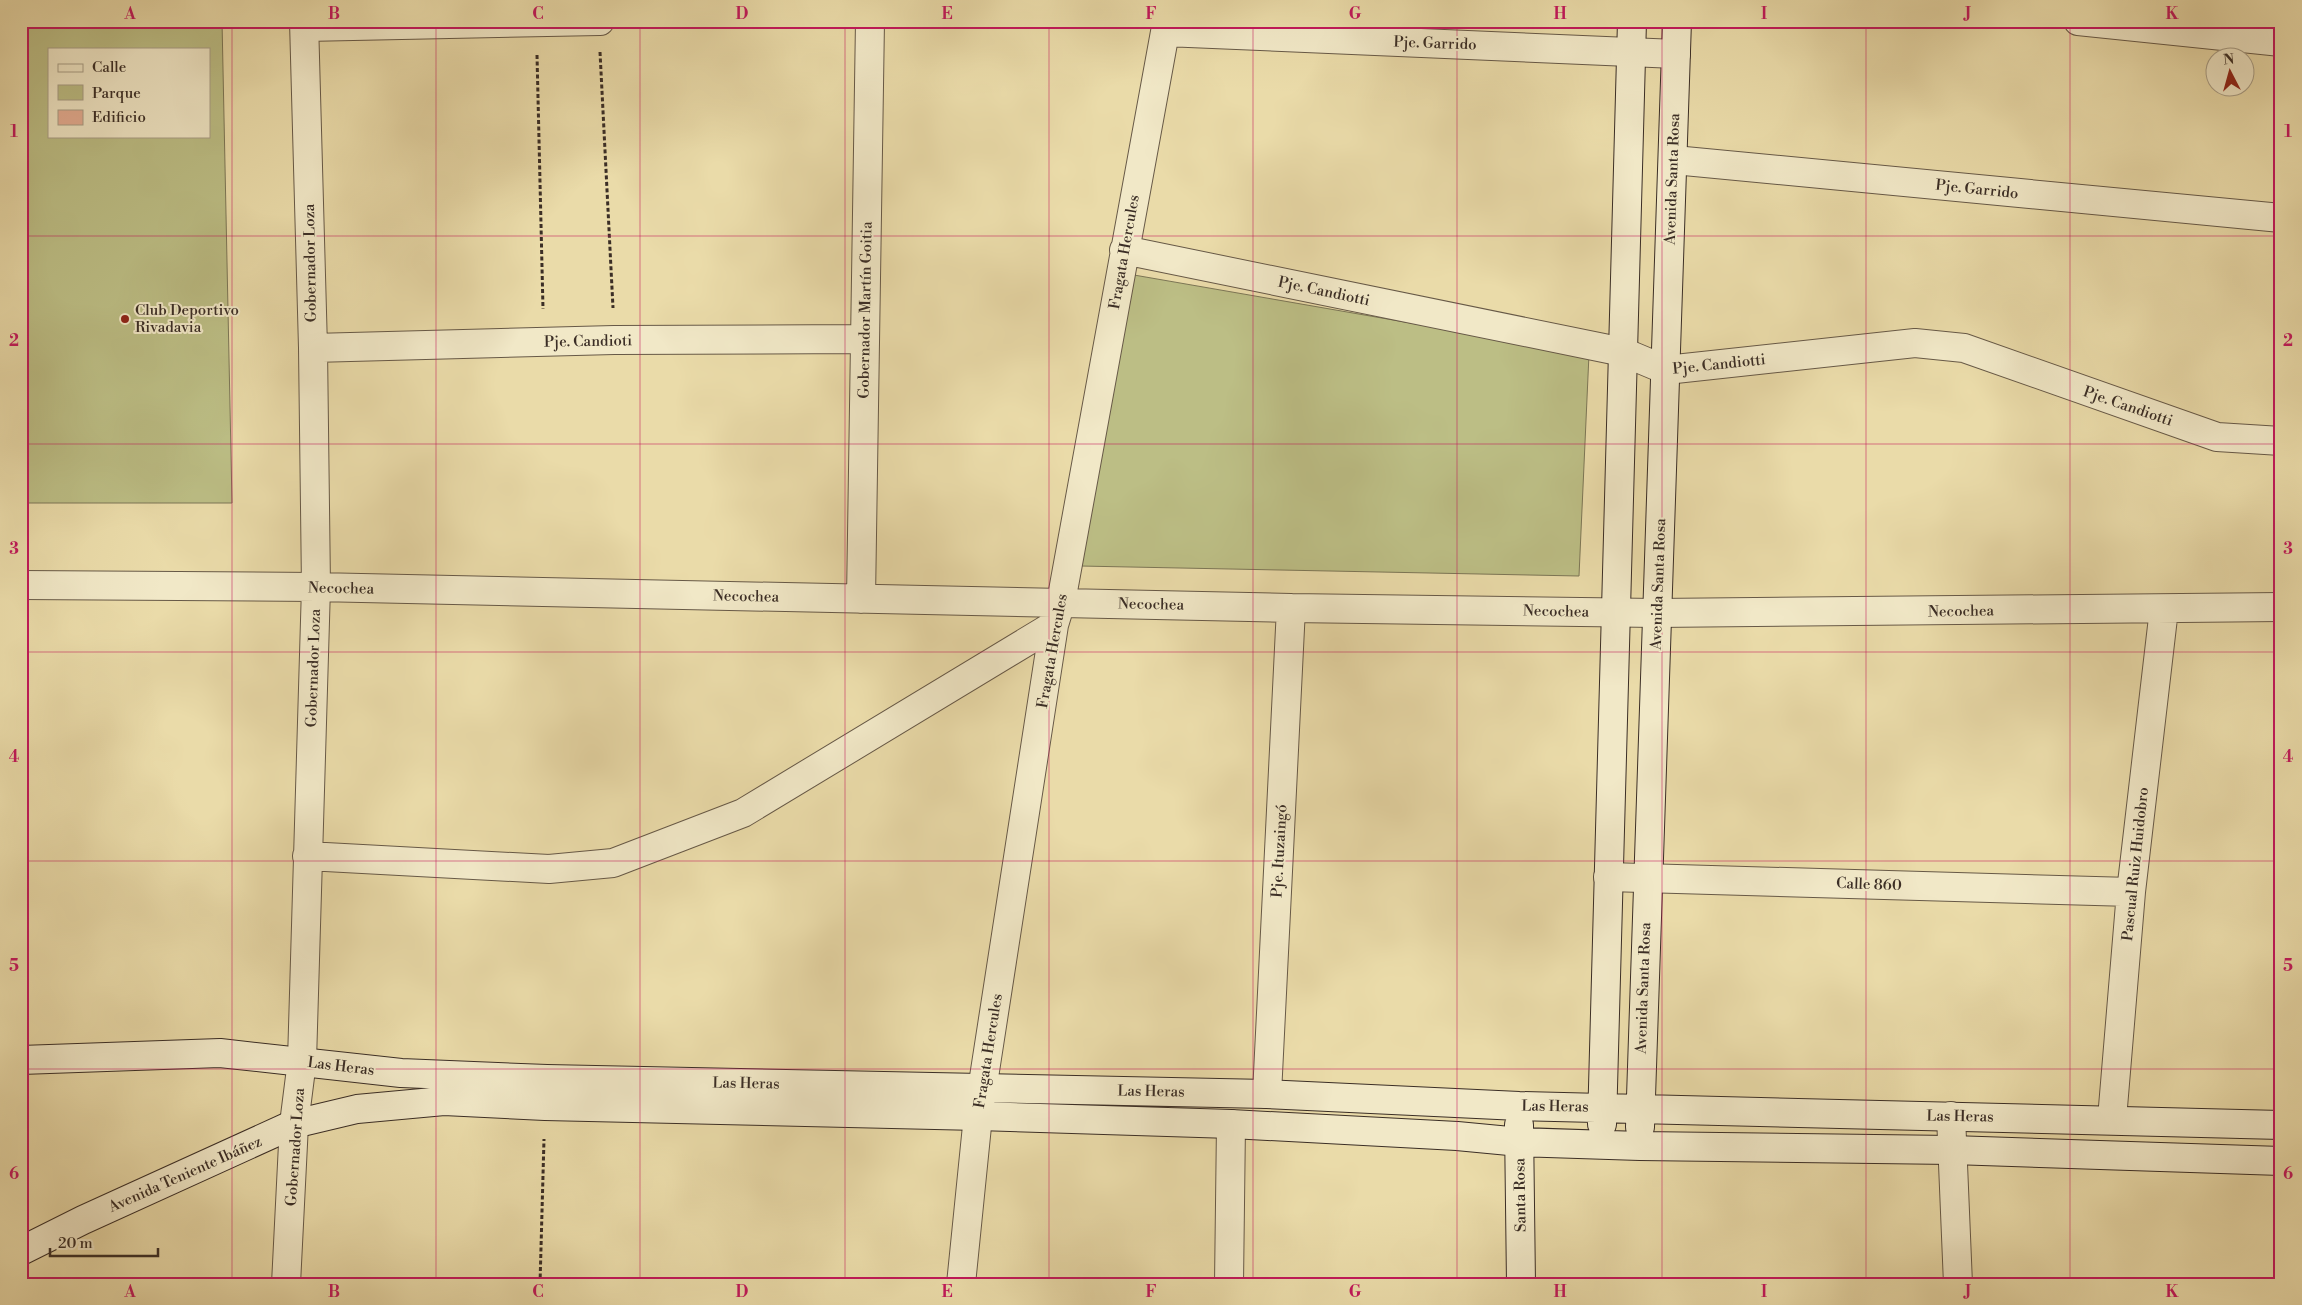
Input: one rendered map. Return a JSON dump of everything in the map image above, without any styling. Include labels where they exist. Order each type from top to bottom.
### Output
[{"type":"street","name":"Gobernador Martín Goitia","points":[[861,599],[870,21]]},
{"type":"street","points":[[1601,1144],[1632,21]]},
{"type":"street","name":"Avenida Santa Rosa","points":[[1640,1146],[1639,1109],[1646,877],[1674,160],[1677,21]]},
{"type":"street","points":[[2078,21],[2281,42]]},
{"type":"street","points":[[305,24],[599,22]]},
{"type":"street","name":"Gobernador Loza","points":[[286,1284],[294,1124],[302,1061],[316,587],[313,348],[305,24]]},
{"type":"street","name":"Pje. Garrido","points":[[1166,27],[1676,54]]},
{"type":"street","name":"Fragata Hercules","points":[[961,1284],[978,1116],[1058,614],[1166,27]]},
{"type":"street","name":"Pje. Garrido","points":[[1674,160],[2281,218]]},
{"type":"street","name":"Pje. Candiotti","points":[[1124,250],[1624,352],[1666,370],[1915,343],[1964,348],[2217,437],[2281,440]]},
{"type":"street","name":"Pje. Candioti","points":[[313,348],[614,340],[864,339]]},
{"type":"street","name":"Necochea","points":[[21,585],[316,587],[861,599],[1058,614],[1291,608],[1656,614],[2281,607]]},
{"type":"street","name":"Pje. Ituzaingó","points":[[1267,1094],[1291,608]]},
{"type":"street","name":"Pascual Ruiz Huidobro","points":[[2112,1119],[2131,892],[2164,609]]},
{"type":"street","points":[[308,856],[549,870],[613,863],[742,813],[1058,614]]},
{"type":"street","name":"Calle 860","points":[[1608,877],[2131,892]]},
{"type":"street","name":"Las Heras","points":[[21,1060],[220,1053],[411,1074],[557,1079],[1267,1094],[1519,1106],[2112,1119],[2281,1125]]},
{"type":"street","name":"Las Heras","points":[[294,1124],[357,1109],[444,1101],[545,1106],[1231,1124],[1457,1136],[1520,1142],[1640,1146],[1952,1150],[2281,1161]]},
{"type":"street","name":"Santa Rosa","points":[[1519,1106],[1521,1284]]},
{"type":"street","points":[[1951,1116],[1958,1284]]},
{"type":"street","name":"Avenida Teniente Ibáñez","points":[[21,1251],[83,1220],[294,1124]]},
{"type":"street","points":[[1229,1284],[1231,1124]]},
{"type":"path","points":[[536,22],[544,342]]},
{"type":"path","points":[[599,22],[614,340]]},
{"type":"path","points":[[540,1284],[545,1106]]},
{"type":"green space","name":"Club Deportivo Rivadavia","points":[[21,21],[222,21],[232,503],[21,503]]},
{"type":"green space","points":[[1134,275],[1589,354],[1579,576],[1080,566]]},
{"type":"building","points":[[2277,1265],[2281,1265],[2281,1284],[2277,1284]]},
{"type":"place","name":"Club Deportivo Rivadavia","points":[[125,319]]}]
